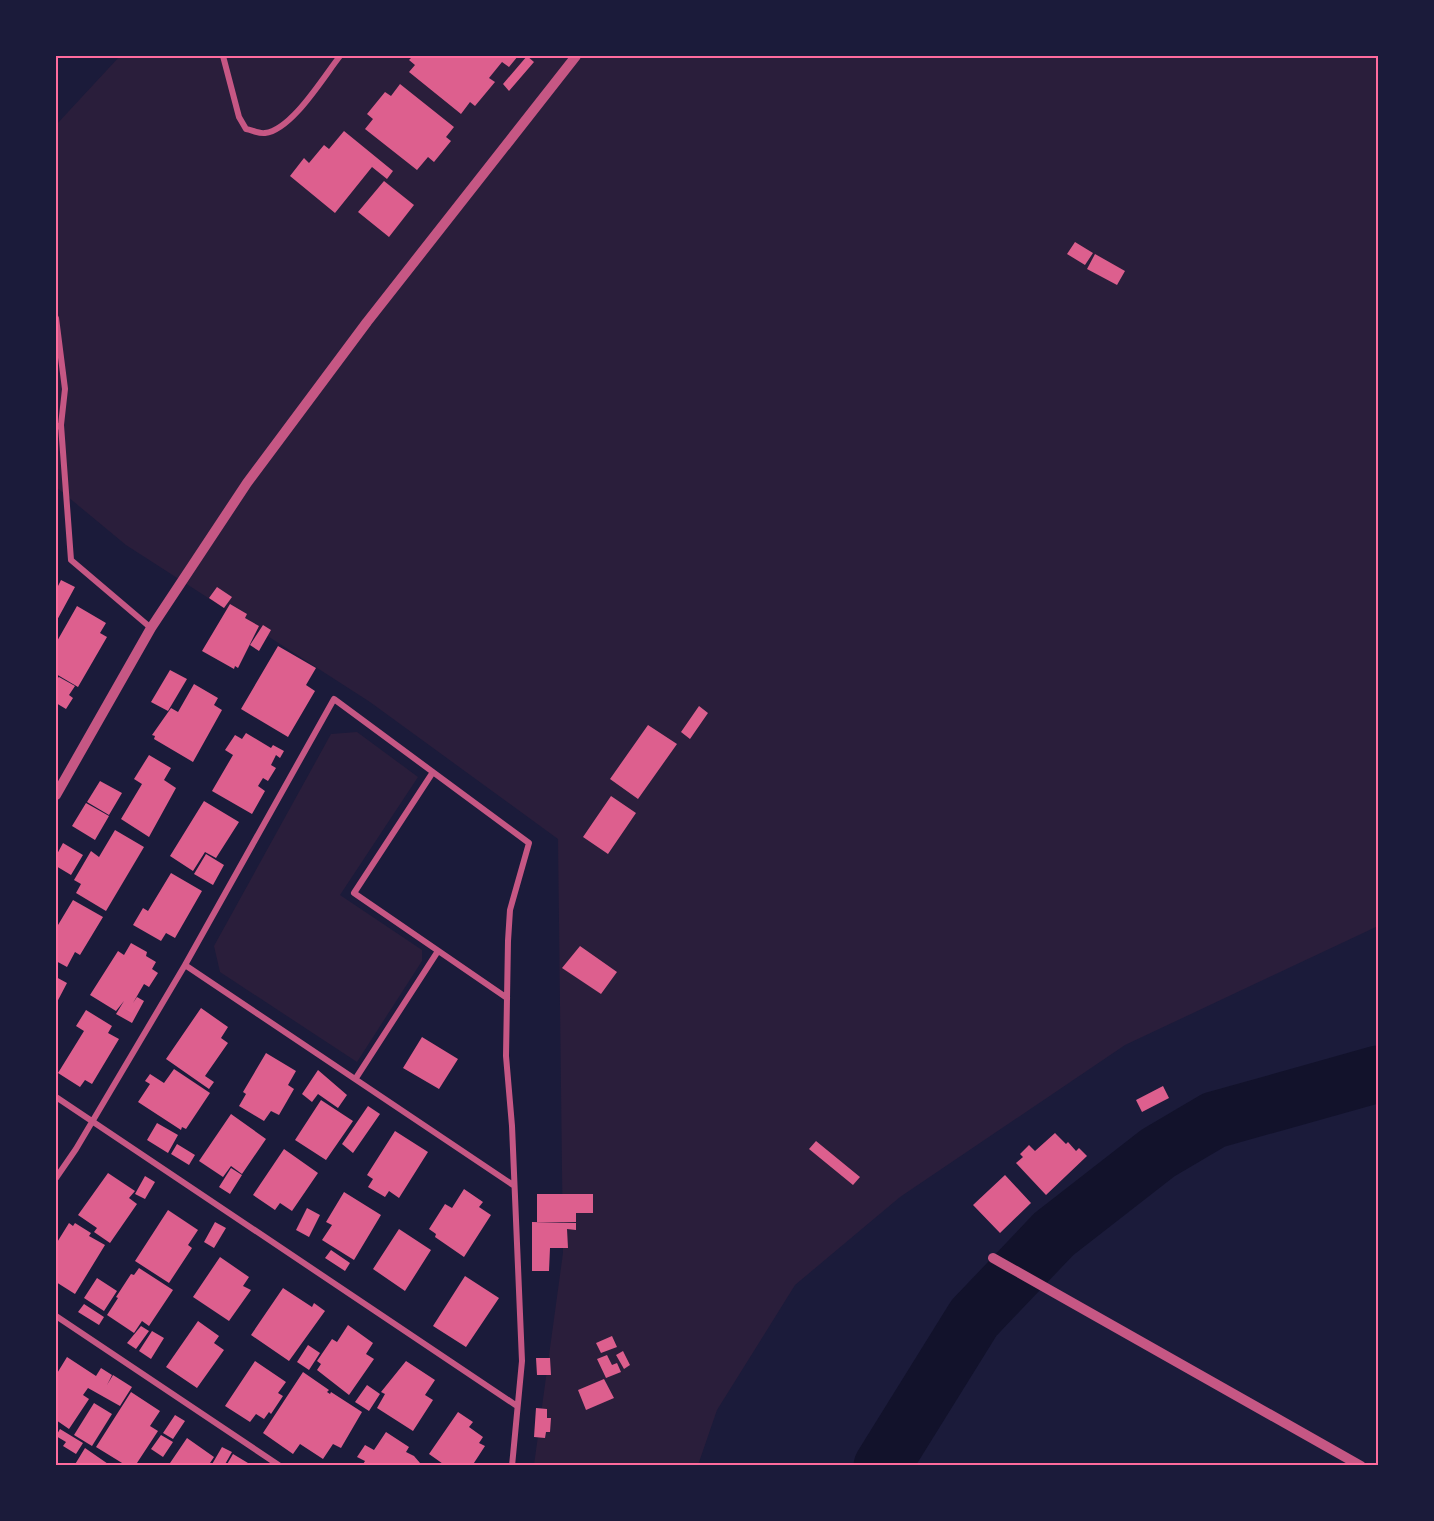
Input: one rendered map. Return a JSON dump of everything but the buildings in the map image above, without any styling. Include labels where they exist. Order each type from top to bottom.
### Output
[{"type":"street","points":[[223,56],[238,117],[246,129],[263,133],[278,129],[292,117],[340,56]]},
{"type":"street","points":[[56,795],[151,628],[247,483],[367,322],[576,56]]},
{"type":"street","points":[[56,318],[65,389],[58,426],[71,560],[151,628]]},
{"type":"street","points":[[56,1179],[185,965],[334,699],[529,843],[510,910],[507,998],[506,1056],[512,1126],[522,1361],[512,1466]]},
{"type":"street","points":[[433,772],[354,894],[507,998]]},
{"type":"street","points":[[356,1078],[438,951]]},
{"type":"street","points":[[185,965],[513,1185]]},
{"type":"street","points":[[56,1097],[517,1406]]},
{"type":"street","points":[[993,1258],[1361,1466]]},
{"type":"street","points":[[56,1316],[280,1466]]},
{"type":"shaded area","points":[[120,56],[1378,56],[1378,926],[1125,1045],[900,1197],[795,1285],[717,1410],[698,1465],[534,1465],[563,1253],[558,839],[370,702],[126,545],[56,487],[56,125]]},
{"type":"shaded area","points":[[357,732],[418,777],[340,895],[422,950],[422,961],[357,1062],[220,972],[214,946],[331,734]]},
{"type":"waterway","points":[[882,1466],[974,1318],[1054,1234],[1158,1153],[1214,1120],[1378,1074]]}]
